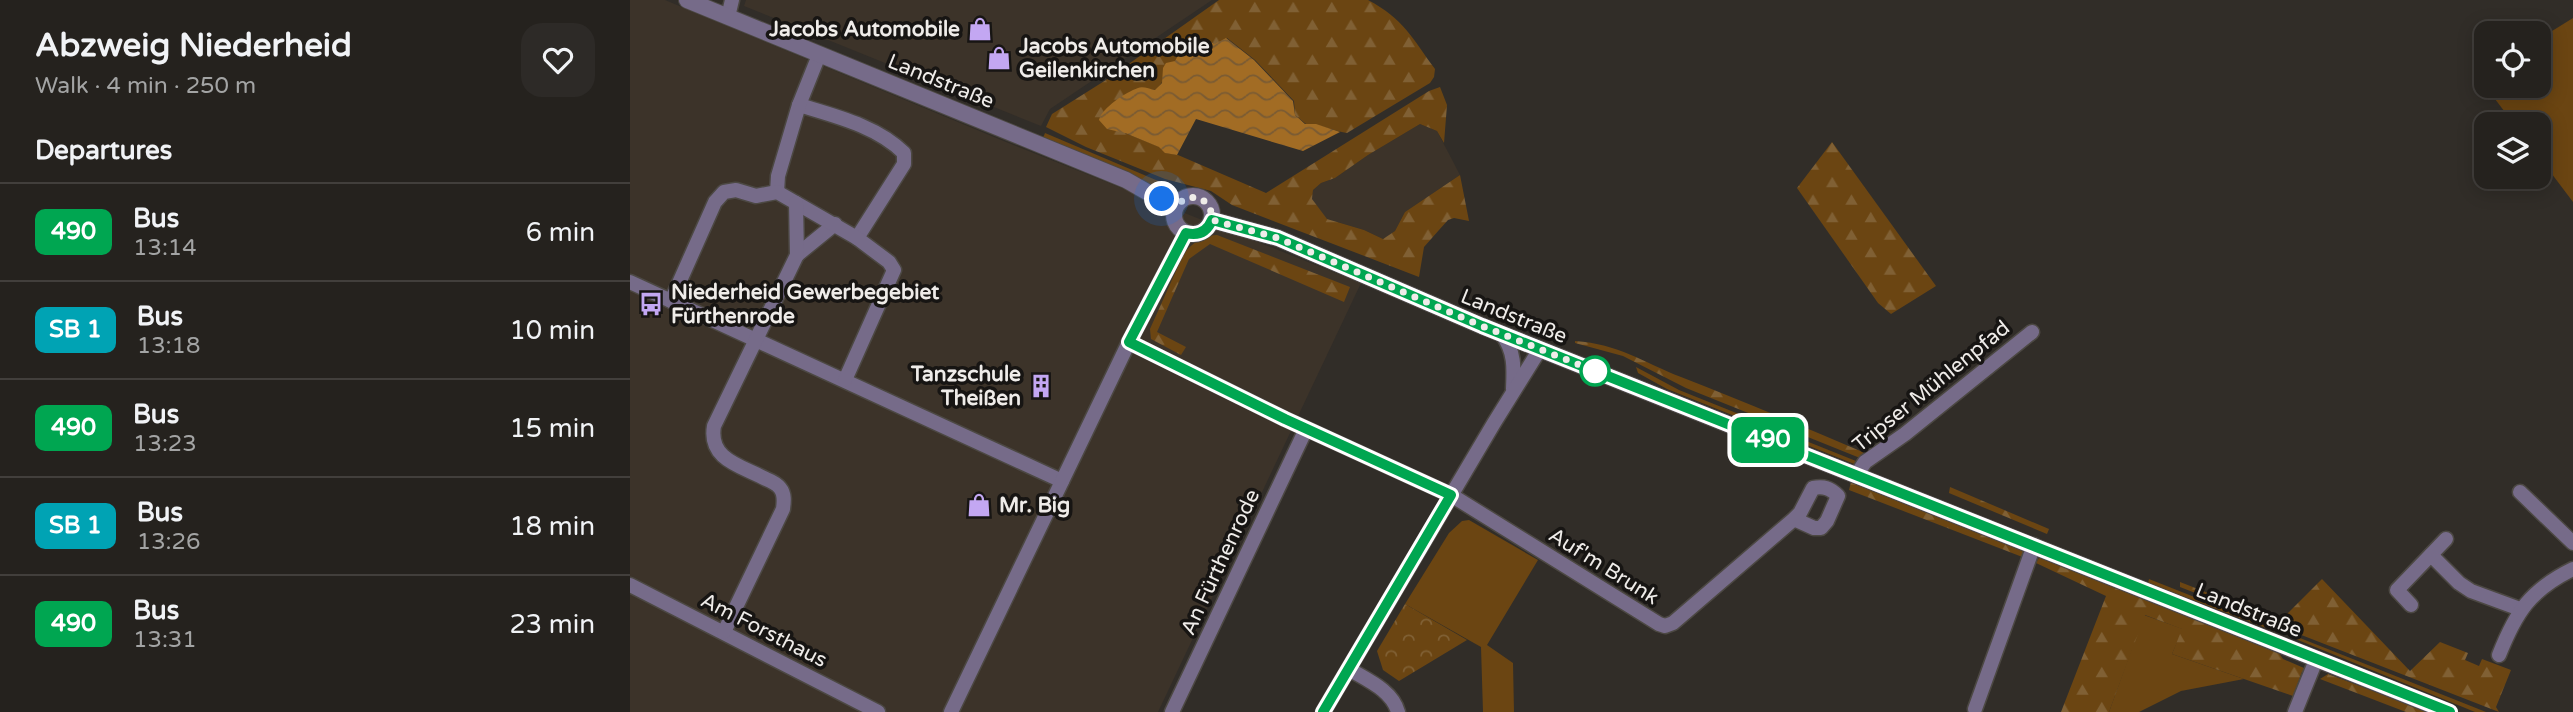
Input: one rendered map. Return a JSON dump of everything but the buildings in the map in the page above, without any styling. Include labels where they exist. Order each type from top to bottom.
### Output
[{"type":"street","name":"Landstraße","points":[[687,0],[1114,175],[1175,208]]},
{"type":"street","points":[[727,17],[732,0]]},
{"type":"street","points":[[777,192],[778,176],[799,105],[819,55]]},
{"type":"street","points":[[799,105],[839,117],[868,130],[904,153],[904,164],[857,238]]},
{"type":"street","points":[[671,301],[715,202],[724,192],[736,190],[756,196],[777,192],[857,238],[889,262],[894,270],[845,380]]},
{"type":"street","points":[[1199,197],[1210,206],[1212,220],[1205,231],[1199,234],[1186,233],[1175,223],[1175,208],[1185,198],[1199,197]]},
{"type":"street","points":[[796,203],[797,255]]},
{"type":"street","name":"Landstraße","points":[[1212,220],[1278,238],[1502,334],[2449,712]]},
{"type":"street","points":[[724,632],[783,509],[784,496],[780,486],[724,457],[713,445],[714,426],[797,255],[835,224]]},
{"type":"street","points":[[951,712],[1129,342],[1186,233]]},
{"type":"street","points":[[630,282],[1062,481]]},
{"type":"street","name":"Tripser Mühlenpfad","points":[[1857,474],[1865,462],[1905,434],[2032,332]]},
{"type":"street","points":[[1502,334],[1510,345],[1514,359],[1513,394]]},
{"type":"street","points":[[1129,342],[1307,429],[1451,495]]},
{"type":"street","points":[[1323,712],[1540,349]]},
{"type":"street","name":"An Fürthenrode","points":[[1172,712],[1307,429]]},
{"type":"street","points":[[2520,492],[2573,543]]},
{"type":"street","name":"Auf'm Brunk","points":[[1451,495],[1646,617],[1665,626],[1673,623],[1794,519]]},
{"type":"street","points":[[2411,605],[2397,590],[2446,539]]},
{"type":"street","points":[[1975,709],[2034,545]]},
{"type":"street","points":[[2431,555],[2459,583],[2472,591],[2520,609]]},
{"type":"street","points":[[2499,655],[2520,609],[2544,587],[2573,569]]},
{"type":"street","name":"Am Forsthaus","points":[[630,585],[878,712]]},
{"type":"street","points":[[2295,712],[2316,660]]},
{"type":"street","points":[[1349,669],[1393,699],[1398,712]]},
{"type":"shaded area","points":[[630,0],[665,0],[1006,142],[1361,283],[1158,712],[630,712]]},
{"type":"shaded area","name":"Jacobs Automobile Geilenkirchen","points":[[746,0],[1212,0],[1050,109],[1041,126],[744,6]]},
{"type":"shaded area","points":[[1420,124],[1437,131],[1460,175],[1405,212],[1395,231],[1383,239],[1327,219],[1320,213],[1312,199],[1313,190]]},
{"type":"green space","points":[[1219,0],[1368,0],[1390,14],[1406,30],[1435,69],[1434,77],[1430,83],[1347,133],[1306,124],[1295,115],[1294,101],[1255,60],[1227,38],[1216,45],[1209,41],[1197,42],[1173,65],[1156,90],[1139,88],[1125,133],[1160,147],[1166,153],[1178,155],[1266,193],[1429,91],[1440,87],[1447,105],[1444,143],[1437,131],[1420,124],[1335,178],[1321,183],[1313,190],[1312,199],[1327,219],[1383,239],[1395,231],[1405,212],[1460,175],[1469,221],[1454,218],[1448,220],[1439,230],[1424,247],[1419,277],[1232,205],[1211,191],[1165,179],[1086,147],[1046,127],[1052,114],[1106,80]]},
{"type":"green space","points":[[2573,18],[2573,202],[2551,173],[2551,112],[2505,112],[2494,98],[2551,98],[2551,32]]},
{"type":"green space","points":[[1045,133],[1163,183],[1161,189],[1043,138]]},
{"type":"green space","points":[[1832,142],[1936,286],[1891,314],[1878,303],[1797,188]]},
{"type":"green space","points":[[1217,235],[1350,287],[1344,302],[1210,244],[1189,259],[1157,332],[1186,347],[1181,355],[1151,339],[1150,329],[1184,253],[1199,240]]},
{"type":"green space","points":[[1575,341],[1630,354],[1865,453],[1860,458],[1686,388],[1623,356]]},
{"type":"green space","points":[[1636,367],[1679,390],[1856,461],[1854,464],[1667,389],[1638,373]]},
{"type":"green space","points":[[1851,482],[2027,551],[2025,558],[1849,490]]},
{"type":"green space","points":[[1950,487],[2049,529],[2047,534],[1949,493]]},
{"type":"green space","points":[[1469,520],[1538,560],[1487,645],[1513,663],[1514,712],[1483,712],[1481,647],[1405,604],[1449,533],[1462,521]]},
{"type":"green space","points":[[2040,556],[2276,649],[2283,659],[2304,668],[2293,696],[2172,654],[2182,629],[2145,615],[2109,712],[2061,712],[2106,596],[2036,563]]},
{"type":"green space","points":[[2149,579],[2275,629],[2274,631],[2148,583]]},
{"type":"green space","points":[[2322,579],[2410,671],[2440,642],[2468,653],[2465,660],[2479,666],[2482,659],[2511,670],[2496,707],[2499,712],[2281,627],[2284,623],[2280,621]]},
{"type":"green space","points":[[2180,582],[2280,621],[2277,625],[2180,587]]},
{"type":"green space","points":[[1405,604],[1467,640],[1399,681],[1383,670],[1377,651]]},
{"type":"green space","points":[[2144,615],[2183,629],[2172,654],[2244,679],[2181,691],[2139,712],[2109,712]]},
{"type":"green space","points":[[2295,636],[2486,712],[2475,712],[2293,638]]},
{"type":"green space","points":[[2328,674],[2429,712],[2406,712],[2320,679]]},
{"type":"water","points":[[1226,38],[1254,60],[1293,101],[1295,115],[1305,124],[1316,124],[1340,132],[1303,151],[1196,119],[1177,155],[1165,153],[1159,147],[1125,133],[1107,129],[1099,120],[1109,106],[1127,93],[1140,87],[1155,90],[1162,83],[1166,63],[1175,61],[1180,52],[1189,52],[1196,42],[1208,41],[1215,44]]},
{"type":"bus line","name":"490","points":[[1323,712],[1451,495],[1285,419],[1129,342],[1186,233],[1199,234],[1205,231],[1212,220],[1278,238],[1482,326],[2450,712]]},
{"type":"place","name":"Jacobs Automobile","points":[[980,29]]},
{"type":"place","name":"Jacobs Automobile Geilenkirchen","points":[[999,58]]},
{"type":"place","name":"Niederheid Gewerbegebiet Fürthenrode","points":[[651,304]]},
{"type":"place","name":"Tanzschule Theißen","points":[[1041,386]]},
{"type":"place","name":"Mr. Big","points":[[979,505]]},
{"type":"route","points":[[1162,199],[1175,208],[1185,198],[1199,197],[1210,206],[1212,220],[1278,238],[1482,326],[1595,371]]}]
